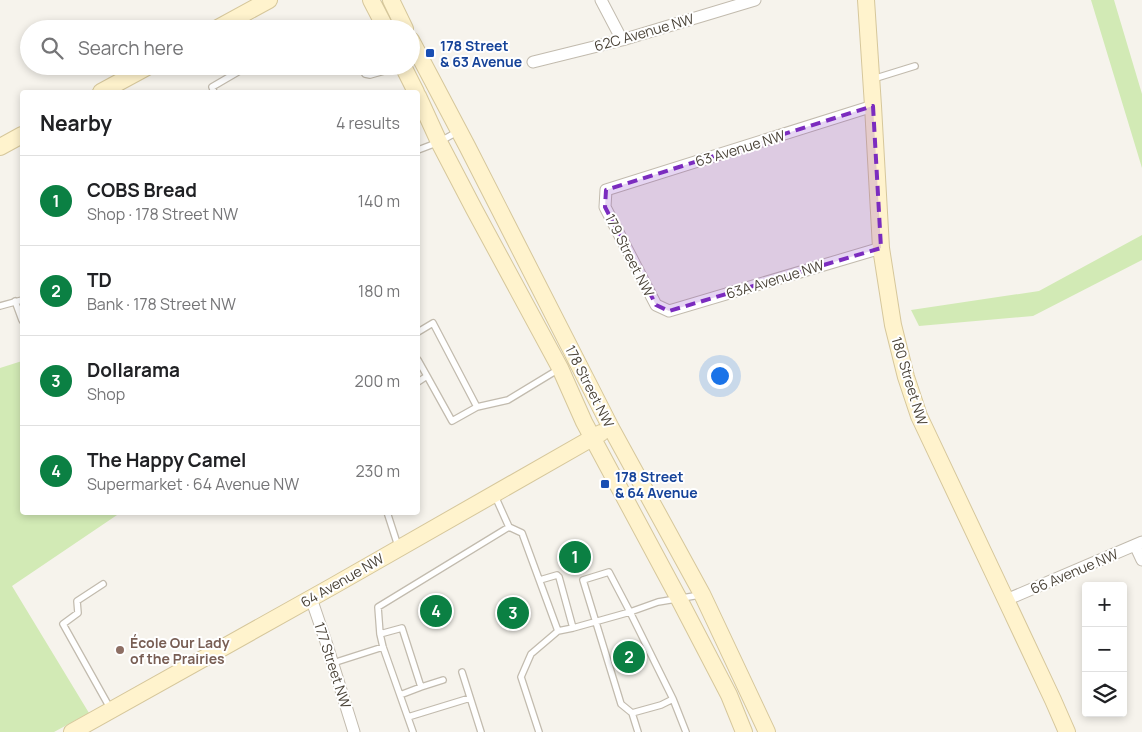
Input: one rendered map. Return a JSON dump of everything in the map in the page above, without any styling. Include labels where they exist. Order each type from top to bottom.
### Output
[{"type":"main road","points":[[232,20],[269,0]]},
{"type":"main road","points":[[365,0],[379,14]]},
{"type":"main road","name":"180 Street NW","points":[[866,0],[880,248],[893,325],[906,377],[919,416],[1067,732]]},
{"type":"main road","name":"178 Street NW","points":[[420,57],[611,428],[702,594],[767,732]]},
{"type":"main road","points":[[105,90],[132,75]]},
{"type":"main road","name":"178 Street NW","points":[[407,75],[415,90]]},
{"type":"main road","name":"178 Street NW","points":[[420,101],[474,209],[560,368],[584,422],[679,599],[728,695],[744,732]]},
{"type":"main road","points":[[0,147],[20,136]]},
{"type":"main road","name":"64 Avenue NW","points":[[72,732],[611,428]]},
{"type":"street","points":[[601,0],[622,40]]},
{"type":"street","name":"62C Avenue NW","points":[[533,62],[622,40],[755,0]]},
{"type":"street","name":"63 Avenue NW","points":[[606,190],[873,106]]},
{"type":"street","name":"179 Street NW","points":[[606,190],[605,207],[656,305],[668,311]]},
{"type":"street","name":"63A Avenue NW","points":[[668,311],[880,248]]},
{"type":"street","points":[[1139,544],[1142,560]]},
{"type":"street","name":"66 Avenue NW","points":[[1006,600],[1139,544]]},
{"type":"street","name":"177 Street NW","points":[[311,598],[354,732]]},
{"type":"lane","points":[[871,80],[915,66]]},
{"type":"lane","points":[[213,90],[212,87],[233,75]]},
{"type":"lane","points":[[420,149],[459,131]]},
{"type":"lane","points":[[0,306],[20,300]]},
{"type":"lane","points":[[15,301],[20,315]]},
{"type":"lane","points":[[420,331],[434,323],[477,407]]},
{"type":"lane","points":[[420,364],[452,421],[477,407],[508,400],[560,368]]},
{"type":"lane","points":[[420,381],[427,376]]},
{"type":"lane","points":[[494,493],[509,527],[522,533],[558,630]]},
{"type":"lane","points":[[388,515],[399,548]]},
{"type":"lane","points":[[412,732],[383,647],[378,607],[509,527]]},
{"type":"lane","points":[[638,732],[632,713],[621,704],[583,580],[610,572],[673,698],[686,732]]},
{"type":"lane","points":[[540,580],[557,575],[559,577],[573,628]]},
{"type":"lane","points":[[103,584],[78,601],[78,613],[63,624],[112,710]]},
{"type":"lane","points":[[539,732],[521,677],[531,654],[558,630],[595,622],[658,602],[702,594]]},
{"type":"lane","points":[[380,634],[402,628],[421,687]]},
{"type":"lane","points":[[333,663],[383,647]]},
{"type":"lane","points":[[462,672],[481,732]]},
{"type":"lane","points":[[400,695],[443,680]]},
{"type":"lane","points":[[408,717],[470,698]]},
{"type":"lane","points":[[632,713],[661,705],[673,698]]},
{"type":"highlighted area","points":[[873,106],[881,248],[669,311],[656,305],[605,207],[606,190]]},
{"type":"green space","points":[[1091,0],[1114,0],[1142,94],[1142,168]]},
{"type":"green space","points":[[1142,235],[1142,260],[1033,316],[919,326],[911,310],[1039,291]]},
{"type":"green space","points":[[20,362],[20,515],[117,515],[12,586],[89,713],[54,732],[0,732],[0,368]]},
{"type":"place","name":"178 Street & 63 Avenue","points":[[430,53]]},
{"type":"place","name":"178 Street & 64 Avenue","points":[[605,484]]},
{"type":"place","name":"COBS Bread","points":[[575,557]]},
{"type":"place","name":"The Happy Camel","points":[[436,611]]},
{"type":"place","name":"Dollarama","points":[[513,613]]},
{"type":"place","name":"École Our Lady of the Prairies","points":[[120,650]]},
{"type":"place","name":"TD","points":[[629,657]]}]
